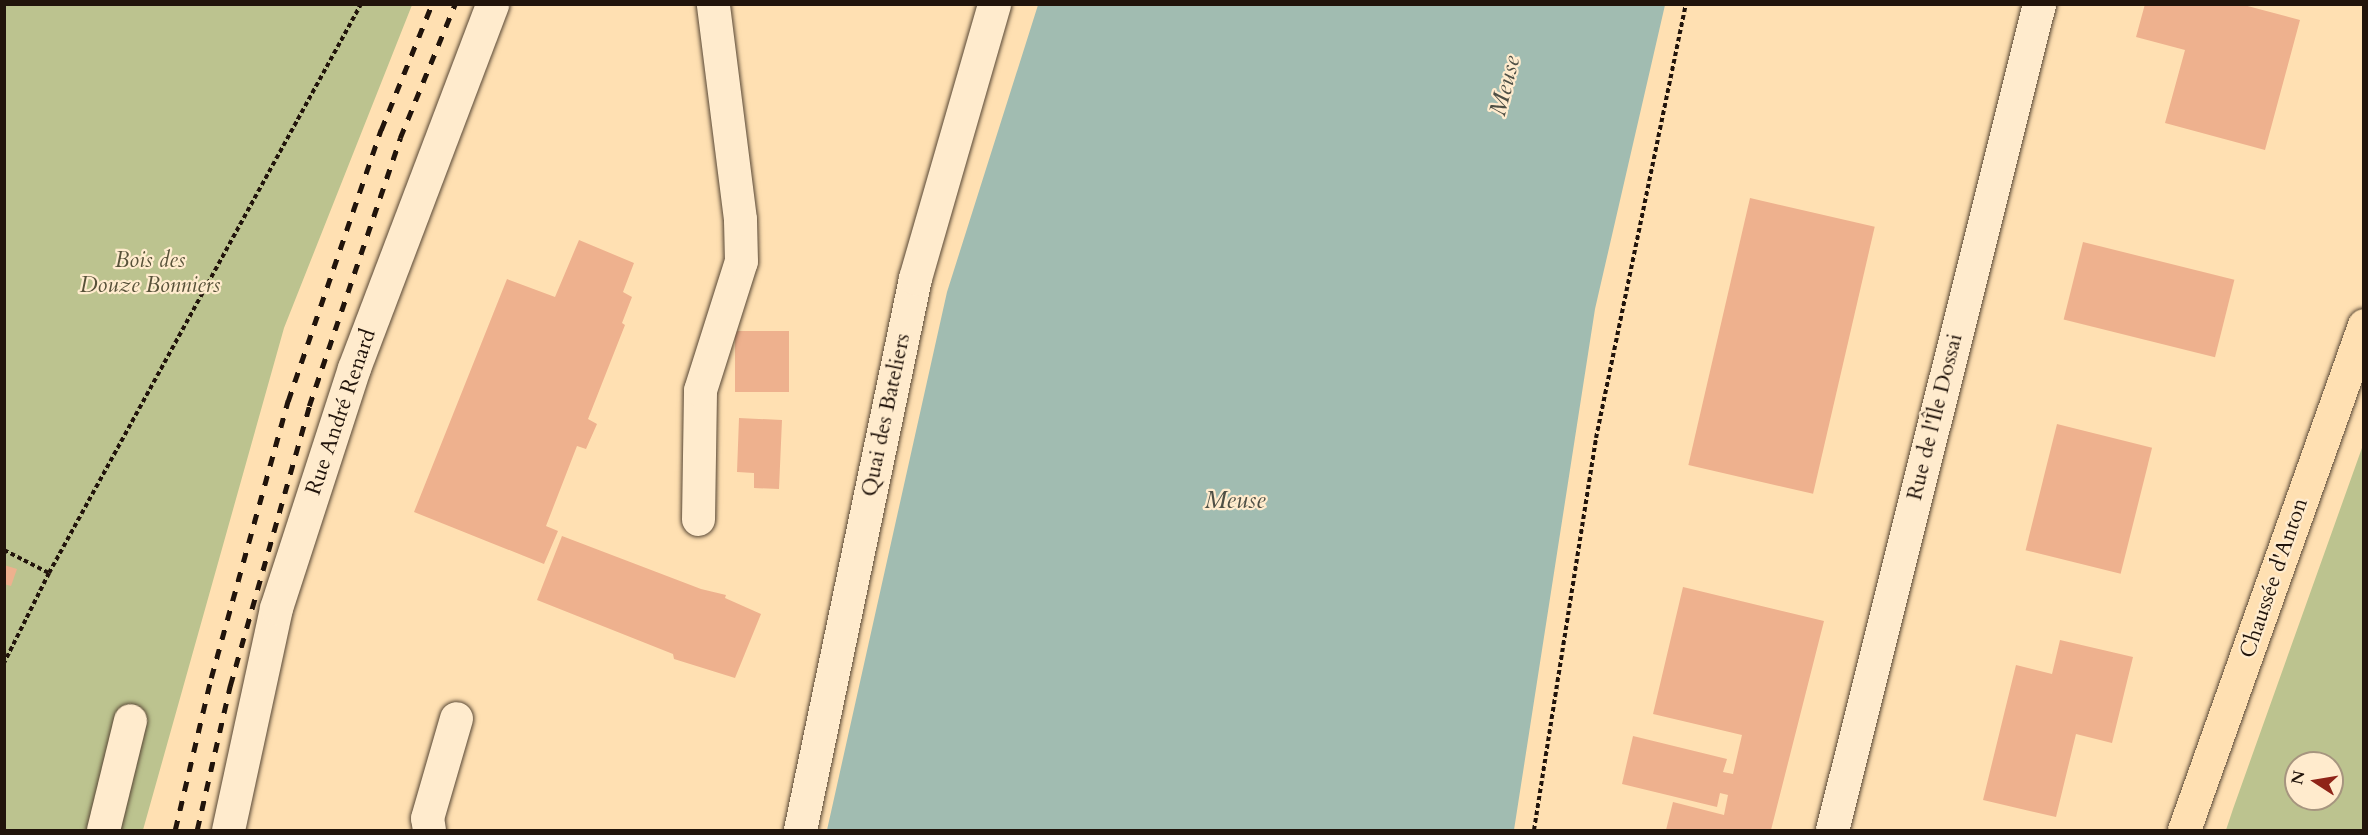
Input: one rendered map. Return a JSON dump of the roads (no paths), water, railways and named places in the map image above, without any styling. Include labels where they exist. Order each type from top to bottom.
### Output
[{"type":"main road","name":"Chaussée d'Anton","points":[[2184,831],[2364,325]]},
{"type":"street","name":"Rue André Renard","points":[[228,831],[276,608],[354,368],[492,4]]},
{"type":"street","points":[[698,519],[700,390],[741,261],[740,219],[713,4]]},
{"type":"street","name":"Quai des Bateliers","points":[[800,831],[915,278],[994,4]]},
{"type":"street","name":"Rue de l'Île Dossai","points":[[1832,831],[2039,4]]},
{"type":"street","points":[[429,831],[427,818],[456,718]]},
{"type":"street","points":[[103,831],[130,720]]},
{"type":"water","name":"Meuse","points":[[1038,5],[1665,5],[1595,309],[1514,830],[827,830],[947,292]]},
{"type":"railway","points":[[175,830],[211,678],[288,401],[381,130],[432,4]]},
{"type":"railway","points":[[197,830],[230,686],[309,406],[400,138],[455,4]]},
{"type":"park label","name":"Bois des Douze Bonniers","points":[[150,272]]}]
